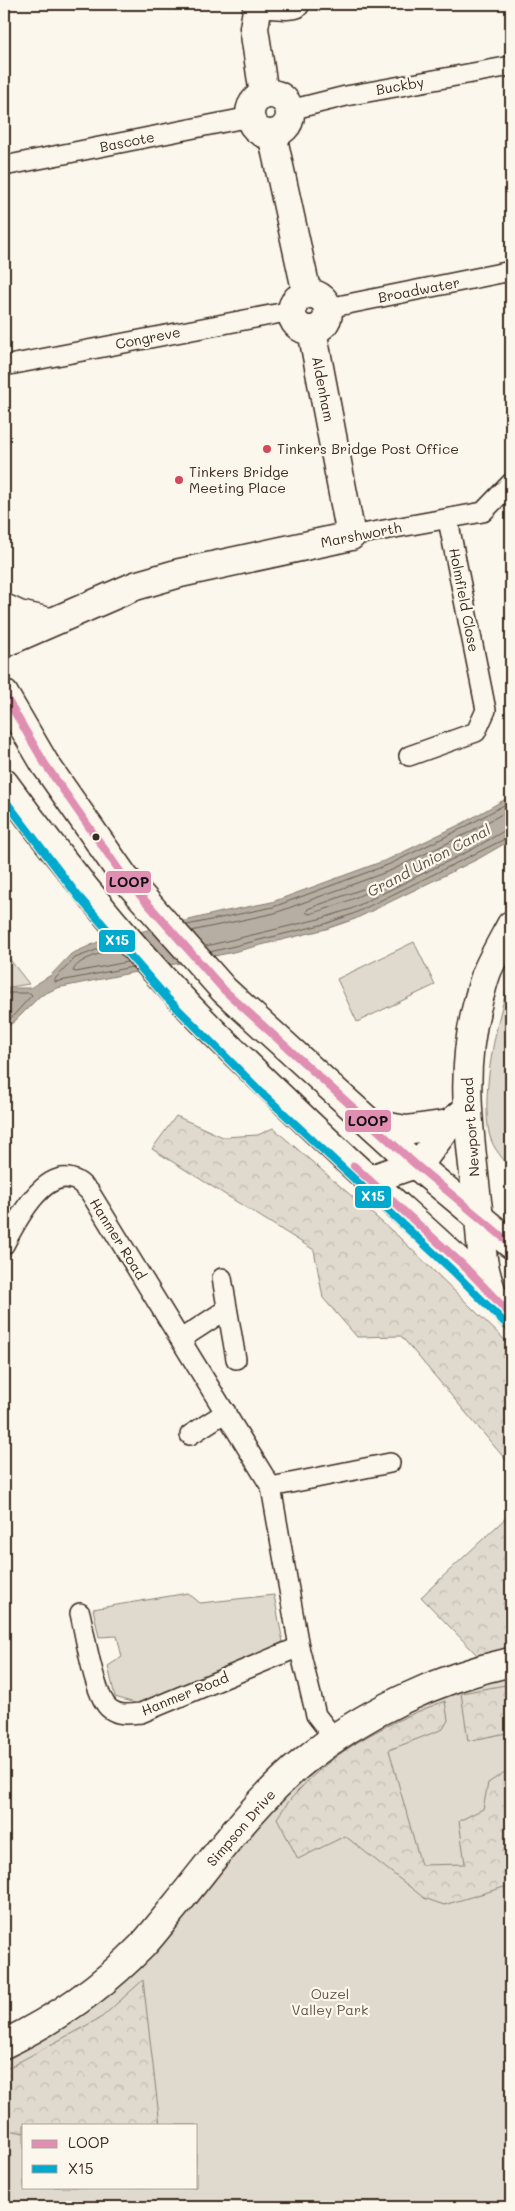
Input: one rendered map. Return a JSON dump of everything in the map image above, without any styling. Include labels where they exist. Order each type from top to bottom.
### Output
[{"type":"street","points":[[257,106],[280,97],[290,110],[288,123],[284,129],[272,134],[261,133],[256,130],[254,28],[258,4]]},
{"type":"street","points":[[270,4],[286,6],[295,4]]},
{"type":"street","name":"Buckby","points":[[290,110],[346,96],[511,66]]},
{"type":"street","name":"Bascote","points":[[4,166],[257,106]]},
{"type":"street","name":"Aldenham","points":[[272,134],[310,312],[351,536]]},
{"type":"street","name":"Broadwater","points":[[310,312],[511,272]]},
{"type":"street","name":"Congreve","points":[[4,366],[281,313],[310,312]]},
{"type":"street","name":"Marshworth","points":[[4,643],[135,586],[180,574],[351,536],[448,520],[483,512],[511,483]]},
{"type":"street","name":"Holmfield Close","points":[[409,756],[476,732],[486,710],[472,683],[448,520]]},
{"type":"street","points":[[4,608],[19,615],[50,622]]},
{"type":"street","points":[[4,694],[45,764],[124,877],[224,990],[416,1164],[511,1244]]},
{"type":"street","points":[[4,783],[148,964],[236,1055],[369,1180],[463,1264],[511,1315]]},
{"type":"street","name":"Newport Road","points":[[492,1294],[483,1270],[479,1216],[458,1117],[471,1028],[487,971],[511,925]]},
{"type":"street","points":[[372,1124],[406,1130],[458,1117]]},
{"type":"street","points":[[369,1180],[416,1164],[458,1117]]},
{"type":"street","name":"Hanmer Road","points":[[4,1245],[22,1211],[43,1187],[62,1178],[76,1180],[89,1191],[271,1487],[299,1647],[316,1715],[334,1738]]},
{"type":"street","points":[[222,1278],[236,1359]]},
{"type":"street","points":[[181,1339],[227,1309]]},
{"type":"street","points":[[190,1435],[226,1412]]},
{"type":"street","points":[[271,1487],[390,1463]]},
{"type":"street","name":"Hanmer Road","points":[[80,1613],[98,1690],[110,1709],[123,1715],[140,1713],[299,1647]]},
{"type":"street","name":"Simpson Drive","points":[[4,2044],[37,2028],[72,2006],[110,1976],[143,1945],[267,1796],[334,1738],[390,1706],[417,1694],[451,1680],[511,1662]]},
{"type":"green space","points":[[414,942],[435,985],[357,1022],[337,979]]},
{"type":"green space","points":[[4,952],[29,984],[4,988]]},
{"type":"green space","points":[[511,977],[511,1172],[496,1149],[489,1133],[487,1097],[496,1033]]},
{"type":"green space","points":[[176,1116],[223,1137],[258,1135],[273,1128],[399,1237],[511,1346],[511,1466],[401,1336],[357,1337],[323,1298],[314,1250],[152,1149]]},
{"type":"green space","points":[[511,1513],[511,1650],[479,1657],[421,1597]]},
{"type":"green space","points":[[188,1593],[200,1603],[274,1595],[283,1642],[141,1705],[115,1697],[108,1666],[122,1657],[117,1636],[99,1637],[93,1609]]},
{"type":"green space","name":"Ouzel Valley Park","points":[[511,1662],[511,2207],[4,2207],[4,2044],[72,2006],[303,1761]]},
{"type":"green space","points":[[511,1684],[511,1732],[468,1741],[461,1693]]},
{"type":"green space","points":[[445,1701],[448,1720],[443,1729],[389,1750],[421,1865],[465,1864],[459,1821],[483,1809],[488,1783],[511,1768],[511,1885],[444,1905],[424,1898],[345,1836],[298,1859],[277,1818],[295,1794],[330,1761],[348,1748],[405,1717]]},
{"type":"green space","points":[[143,1980],[160,2124],[22,2124],[22,2133],[4,2129],[4,2070],[102,2017]]},
{"type":"water","name":"Grand Union Canal","points":[[511,796],[511,840],[478,859],[355,919],[326,929],[229,953],[57,988],[40,996],[15,1021],[4,1029],[4,988],[30,988],[51,975],[71,954],[98,942],[272,902],[389,859],[463,823]]},
{"type":"transit line","name":"LOOP","points":[[4,694],[45,764],[124,877],[224,990],[415,1164],[511,1244]]},
{"type":"transit line","name":"X15","points":[[4,799],[78,896],[167,998],[263,1094],[452,1270],[504,1322]]},
{"type":"transit line","name":"LOOP","points":[[354,1166],[463,1265],[511,1315]]},
{"type":"place","name":"Tinkers Bridge Post Office","points":[[267,449]]},
{"type":"place","name":"Tinkers Bridge Meeting Place","points":[[179,480]]}]
